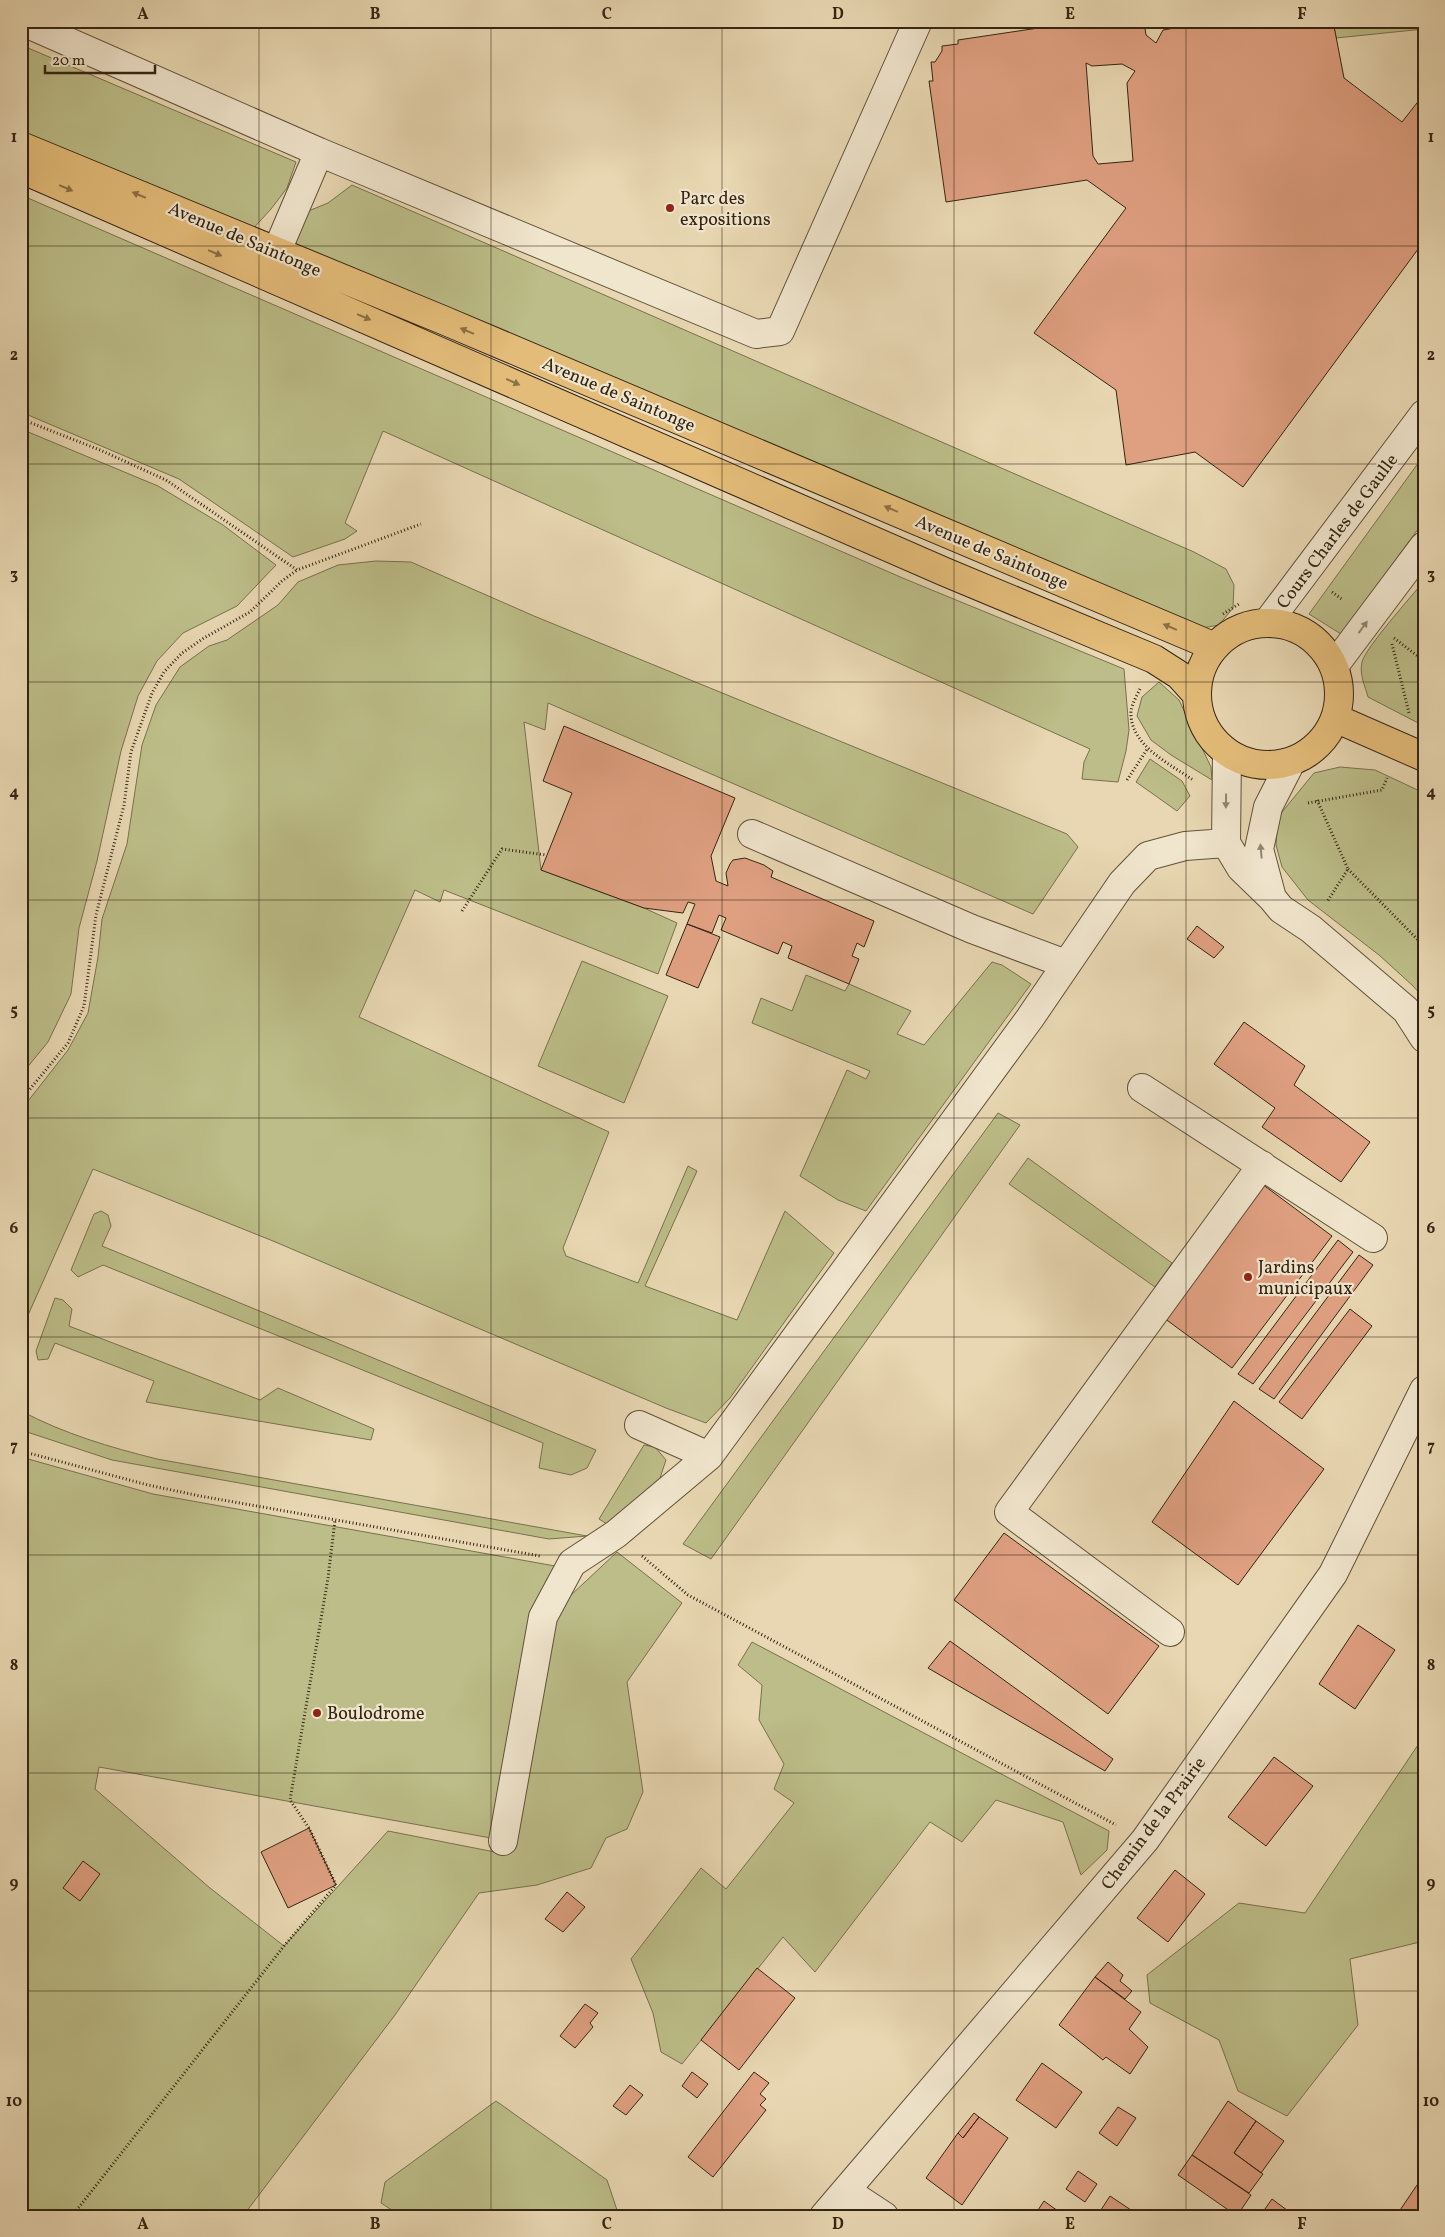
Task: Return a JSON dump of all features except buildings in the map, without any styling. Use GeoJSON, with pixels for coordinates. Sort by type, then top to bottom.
{"type":"FeatureCollection","features":[{"type":"Feature","properties":{"kind":"main road","name":"Avenue de Saintonge"},"geometry":{"type":"LineString","coordinates":[[21,146],[276,253],[443,320],[1215,646]]}},
{"type":"Feature","properties":{"kind":"main road","name":"Avenue de Saintonge"},"geometry":{"type":"LineString","coordinates":[[21,169],[945,572],[1154,659],[1179,675],[1197,695]]}},
{"type":"Feature","properties":{"kind":"main road"},"geometry":{"type":"LineString","coordinates":[[1268,623],[1288,626],[1307,634],[1323,648],[1334,666],[1338,683],[1339,701],[1335,718],[1325,737],[1310,752],[1291,762],[1269,766],[1247,762],[1227,753],[1205,727],[1199,712],[1197,695],[1205,662],[1215,646],[1230,634],[1248,626],[1268,623]]}},
{"type":"Feature","properties":{"kind":"main road"},"geometry":{"type":"LineString","coordinates":[[1335,718],[1412,752]]}},
{"type":"Feature","properties":{"kind":"street"},"geometry":{"type":"LineString","coordinates":[[21,21],[319,152],[756,334],[780,331],[918,21]]}},
{"type":"Feature","properties":{"kind":"street"},"geometry":{"type":"LineString","coordinates":[[276,253],[319,152]]}},
{"type":"Feature","properties":{"kind":"street","name":"Cours Charles de Gaulle"},"geometry":{"type":"LineString","coordinates":[[1268,623],[1424,414]]}},
{"type":"Feature","properties":{"kind":"street"},"geometry":{"type":"LineString","coordinates":[[1334,666],[1424,546]]}},
{"type":"Feature","properties":{"kind":"street"},"geometry":{"type":"LineString","coordinates":[[1227,753],[1226,843],[1241,868],[1281,909],[1311,929],[1406,1010],[1424,1038]]}},
{"type":"Feature","properties":{"kind":"street"},"geometry":{"type":"LineString","coordinates":[[1272,898],[1259,849],[1268,807],[1291,762]]}},
{"type":"Feature","properties":{"kind":"street"},"geometry":{"type":"LineString","coordinates":[[752,834],[972,930],[1066,964]]}},
{"type":"Feature","properties":{"kind":"street"},"geometry":{"type":"LineString","coordinates":[[503,1841],[543,1617],[572,1563],[616,1534],[709,1456],[883,1222],[1030,1018],[1122,883],[1148,856],[1185,846],[1226,843]]}},
{"type":"Feature","properties":{"kind":"street"},"geometry":{"type":"LineString","coordinates":[[1142,1088],[1373,1238]]}},
{"type":"Feature","properties":{"kind":"street"},"geometry":{"type":"LineString","coordinates":[[1170,1632],[1009,1512],[1262,1165]]}},
{"type":"Feature","properties":{"kind":"street","name":"Chemin de la Prairie"},"geometry":{"type":"LineString","coordinates":[[824,2216],[1144,1840],[1334,1574],[1424,1390]]}},
{"type":"Feature","properties":{"kind":"street"},"geometry":{"type":"LineString","coordinates":[[639,1425],[709,1456]]}},
{"type":"Feature","properties":{"kind":"street"},"geometry":{"type":"LineString","coordinates":[[846,2191],[884,2216]]}},
{"type":"Feature","properties":{"kind":"path"},"geometry":{"type":"LineString","coordinates":[[21,419],[100,450],[166,480],[297,570]]}},
{"type":"Feature","properties":{"kind":"path"},"geometry":{"type":"LineString","coordinates":[[21,1100],[68,1043],[77,1026],[84,1006],[96,915],[124,805],[131,752],[152,693],[164,672],[182,653],[250,612],[282,580],[297,570],[421,524]]}},
{"type":"Feature","properties":{"kind":"path"},"geometry":{"type":"LineString","coordinates":[[1268,807],[1295,807],[1317,800],[1382,790],[1412,752],[1410,719],[1389,634]]}},
{"type":"Feature","properties":{"kind":"path"},"geometry":{"type":"LineString","coordinates":[[1154,659],[1131,709],[1134,728],[1148,748],[1198,784],[1226,797]]}},
{"type":"Feature","properties":{"kind":"path"},"geometry":{"type":"LineString","coordinates":[[1127,780],[1148,748]]}},
{"type":"Feature","properties":{"kind":"path"},"geometry":{"type":"LineString","coordinates":[[1317,800],[1348,868],[1424,946]]}},
{"type":"Feature","properties":{"kind":"path"},"geometry":{"type":"LineString","coordinates":[[462,911],[502,849],[546,855]]}},
{"type":"Feature","properties":{"kind":"path"},"geometry":{"type":"LineString","coordinates":[[1311,929],[1348,868]]}},
{"type":"Feature","properties":{"kind":"path"},"geometry":{"type":"LineString","coordinates":[[21,1451],[148,1485],[335,1520],[512,1550],[572,1563]]}},
{"type":"Feature","properties":{"kind":"path"},"geometry":{"type":"LineString","coordinates":[[72,2216],[284,1946],[336,1885],[309,1828],[290,1800],[328,1578],[335,1520]]}},
{"type":"Feature","properties":{"kind":"path"},"geometry":{"type":"LineString","coordinates":[[616,1534],[688,1595],[1144,1840]]}},
{"type":"Feature","properties":{"kind":"green space"},"geometry":{"type":"Polygon","coordinates":[[[1333,21],[1424,21],[1424,29],[1336,38],[1333,21]]]}},
{"type":"Feature","properties":{"kind":"green space"},"geometry":{"type":"Polygon","coordinates":[[[21,45],[296,162],[287,188],[250,232],[21,133],[21,45]]]}},
{"type":"Feature","properties":{"kind":"green space"},"geometry":{"type":"Polygon","coordinates":[[[352,185],[1194,552],[1226,569],[1234,585],[1233,608],[1219,625],[1196,629],[285,246],[301,214],[328,203],[352,185]]]}},
{"type":"Feature","properties":{"kind":"green space"},"geometry":{"type":"Polygon","coordinates":[[[21,195],[905,579],[1124,669],[1129,730],[1118,782],[1082,779],[1084,762],[1090,749],[383,431],[345,523],[357,531],[345,539],[293,557],[179,479],[21,412],[21,195]]]}},
{"type":"Feature","properties":{"kind":"green space"},"geometry":{"type":"Polygon","coordinates":[[[21,429],[158,486],[223,525],[276,565],[237,606],[183,633],[157,661],[138,696],[121,751],[97,861],[79,928],[71,994],[48,1042],[21,1075],[21,429]]]}},
{"type":"Feature","properties":{"kind":"green space"},"geometry":{"type":"Polygon","coordinates":[[[1424,455],[1424,521],[1341,634],[1309,614],[1424,455]]]}},
{"type":"Feature","properties":{"kind":"green space"},"geometry":{"type":"Polygon","coordinates":[[[376,561],[411,562],[534,616],[1067,834],[1078,847],[1033,914],[548,703],[545,730],[524,722],[541,870],[644,908],[677,923],[658,974],[444,890],[440,902],[415,890],[359,1017],[609,1132],[563,1248],[566,1256],[638,1283],[688,1166],[697,1171],[645,1286],[737,1320],[785,1211],[834,1253],[730,1398],[706,1423],[666,1408],[273,1241],[93,1169],[21,1331],[21,1110],[68,1050],[88,1013],[98,957],[102,919],[127,844],[142,745],[156,705],[180,667],[209,646],[227,640],[278,605],[298,582],[338,565],[376,561]]]}},
{"type":"Feature","properties":{"kind":"green space"},"geometry":{"type":"Polygon","coordinates":[[[1424,581],[1424,726],[1368,697],[1361,671],[1362,662],[1372,645],[1424,581]]]}},
{"type":"Feature","properties":{"kind":"green space"},"geometry":{"type":"Polygon","coordinates":[[[1159,682],[1179,700],[1211,767],[1212,780],[1171,755],[1151,740],[1137,716],[1142,697],[1159,682]]]}},
{"type":"Feature","properties":{"kind":"green space"},"geometry":{"type":"Polygon","coordinates":[[[1150,759],[1182,781],[1190,796],[1177,811],[1136,782],[1150,759]]]}},
{"type":"Feature","properties":{"kind":"green space"},"geometry":{"type":"Polygon","coordinates":[[[1340,767],[1375,770],[1424,793],[1424,998],[1379,955],[1308,900],[1282,867],[1276,845],[1278,817],[1314,773],[1340,767]]]}},
{"type":"Feature","properties":{"kind":"green space"},"geometry":{"type":"Polygon","coordinates":[[[582,961],[668,996],[624,1103],[538,1066],[582,961]]]}},
{"type":"Feature","properties":{"kind":"green space"},"geometry":{"type":"Polygon","coordinates":[[[992,962],[1002,965],[1031,984],[866,1211],[838,1200],[800,1176],[847,1070],[866,1079],[870,1071],[752,1023],[761,998],[792,1011],[806,975],[845,991],[849,984],[911,1011],[897,1034],[924,1045],[992,962]]]}},
{"type":"Feature","properties":{"kind":"green space"},"geometry":{"type":"Polygon","coordinates":[[[998,1113],[1020,1125],[711,1559],[683,1544],[998,1113]]]}},
{"type":"Feature","properties":{"kind":"green space"},"geometry":{"type":"Polygon","coordinates":[[[1028,1158],[1172,1263],[1155,1287],[1009,1184],[1028,1158]]]}},
{"type":"Feature","properties":{"kind":"green space"},"geometry":{"type":"Polygon","coordinates":[[[101,1211],[108,1215],[111,1226],[102,1246],[596,1450],[587,1468],[571,1475],[539,1468],[543,1443],[103,1265],[78,1277],[71,1270],[94,1214],[101,1211]]]}},
{"type":"Feature","properties":{"kind":"green space"},"geometry":{"type":"Polygon","coordinates":[[[55,1298],[63,1300],[72,1309],[69,1326],[260,1400],[278,1388],[374,1429],[371,1440],[146,1402],[154,1381],[55,1343],[48,1359],[38,1360],[36,1351],[55,1298]]]}},
{"type":"Feature","properties":{"kind":"green space"},"geometry":{"type":"Polygon","coordinates":[[[21,1411],[54,1427],[88,1439],[157,1459],[587,1536],[549,1539],[112,1460],[21,1430],[21,1411]]]}},
{"type":"Feature","properties":{"kind":"green space"},"geometry":{"type":"Polygon","coordinates":[[[644,1445],[655,1447],[666,1460],[660,1478],[610,1526],[599,1519],[644,1445]]]}},
{"type":"Feature","properties":{"kind":"green space"},"geometry":{"type":"Polygon","coordinates":[[[21,1457],[153,1494],[555,1566],[532,1615],[570,1596],[617,1552],[682,1603],[627,1682],[643,1792],[627,1829],[606,1838],[591,1868],[537,1885],[479,1893],[395,2015],[243,2216],[21,2216],[21,1457]],[[99,1767],[95,1789],[210,1888],[284,1946],[388,1831],[505,1854],[502,1840],[99,1767]]]}},
{"type":"Feature","properties":{"kind":"green space"},"geometry":{"type":"Polygon","coordinates":[[[752,1642],[1109,1831],[1107,1850],[1081,1875],[1063,1822],[996,1800],[962,1842],[930,1822],[815,1972],[783,1937],[682,2064],[661,2052],[653,2013],[631,1959],[701,1868],[726,1889],[794,1803],[774,1789],[784,1764],[759,1720],[762,1685],[738,1665],[752,1642]]]}},
{"type":"Feature","properties":{"kind":"green space"},"geometry":{"type":"Polygon","coordinates":[[[1424,1736],[1424,1941],[1350,1959],[1358,2025],[1287,2116],[1238,2091],[1219,2040],[1150,2003],[1147,1975],[1239,1903],[1305,1913],[1424,1736]]]}},
{"type":"Feature","properties":{"kind":"green space"},"geometry":{"type":"Polygon","coordinates":[[[496,2101],[607,2180],[619,2216],[401,2216],[381,2203],[385,2182],[496,2101]]]}},
{"type":"Feature","properties":{"kind":"place","name":"Parc des expositions"},"geometry":{"type":"Point","coordinates":[670,208]}},
{"type":"Feature","properties":{"kind":"place","name":"Jardins municipaux"},"geometry":{"type":"Point","coordinates":[1248,1277]}},
{"type":"Feature","properties":{"kind":"place","name":"Boulodrome"},"geometry":{"type":"Point","coordinates":[317,1713]}}]}
